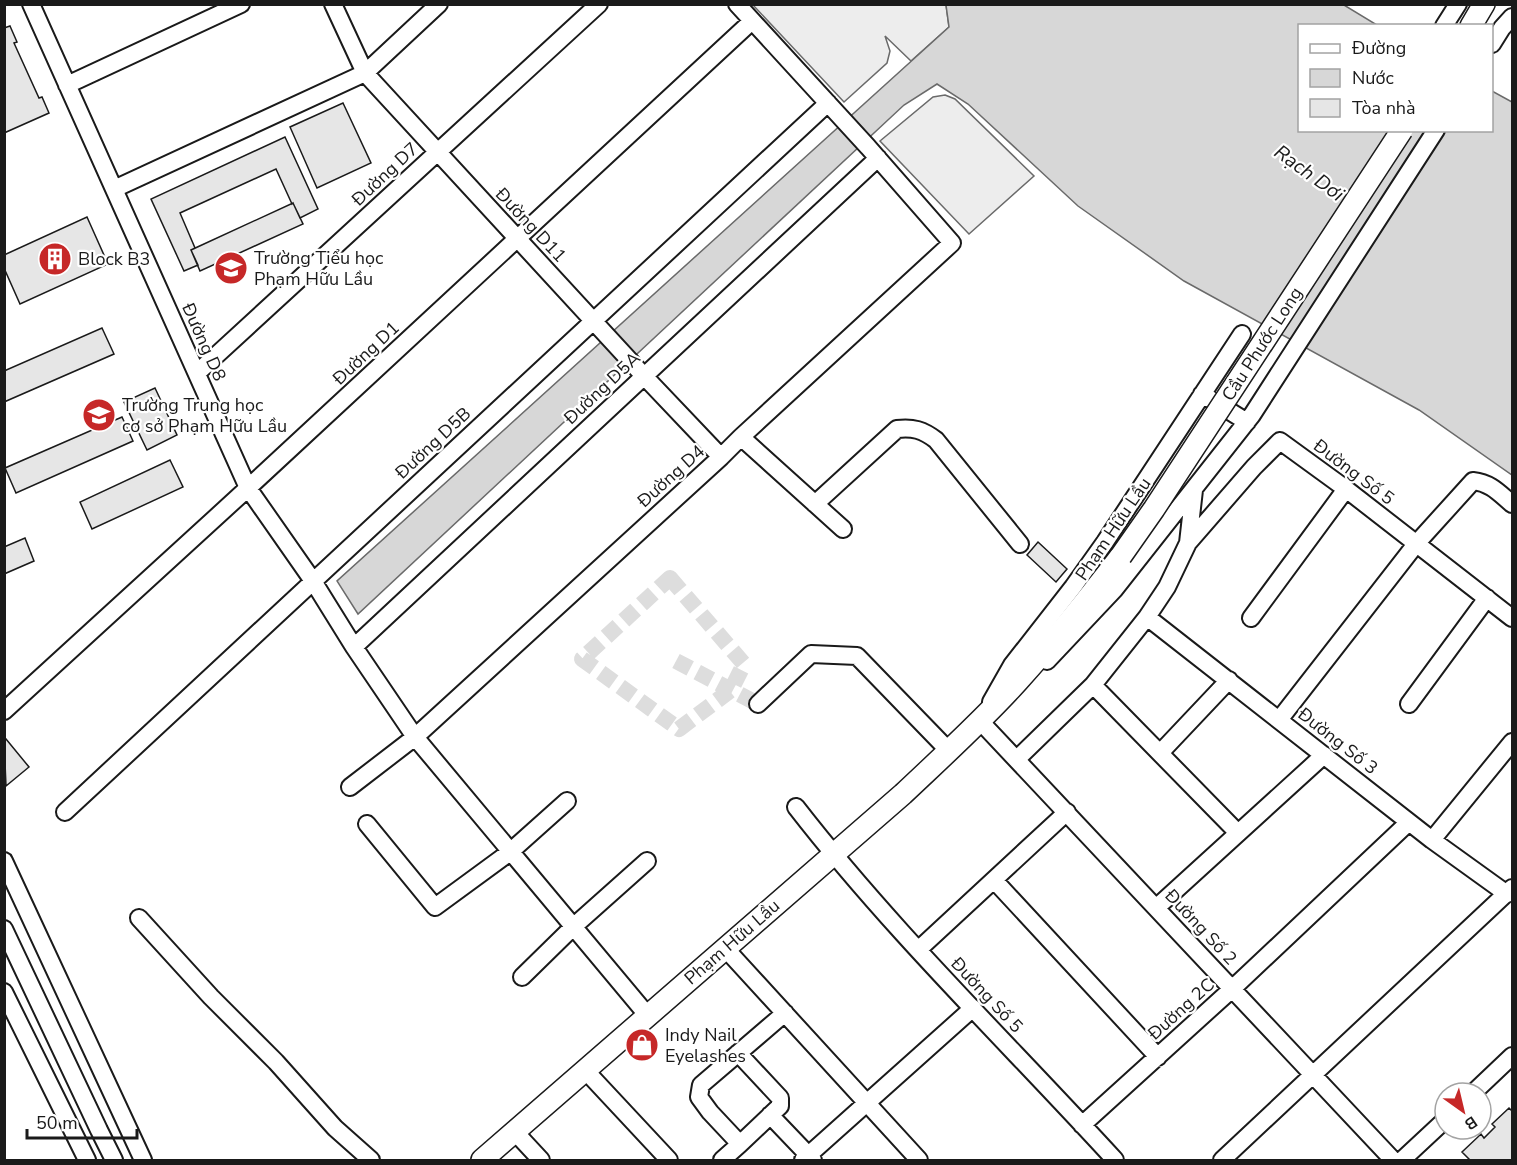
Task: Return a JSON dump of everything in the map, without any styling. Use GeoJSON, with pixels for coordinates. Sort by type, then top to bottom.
{"type":"FeatureCollection","features":[{"type":"Feature","properties":{"kind":"main road"},"geometry":{"type":"LineString","coordinates":[[1472,24],[1484,4]]}},
{"type":"Feature","properties":{"kind":"main road","name":"Cầu Phước Long"},"geometry":{"type":"LineString","coordinates":[[1120,556],[1154,509],[1401,132]]}},
{"type":"Feature","properties":{"kind":"main road","name":"Phạm Hữu Lầu"},"geometry":{"type":"LineString","coordinates":[[482,1161],[949,751],[980,721],[1052,642],[1086,602],[1120,556]]}},
{"type":"Feature","properties":{"kind":"street","name":"Đường D8"},"geometry":{"type":"LineString","coordinates":[[31,4],[249,488],[313,581],[414,737],[648,1016]]}},
{"type":"Feature","properties":{"kind":"street"},"geometry":{"type":"LineString","coordinates":[[67,85],[241,4]]}},
{"type":"Feature","properties":{"kind":"street","name":"Đường D11"},"geometry":{"type":"LineString","coordinates":[[333,4],[364,73],[721,457]]}},
{"type":"Feature","properties":{"kind":"street"},"geometry":{"type":"LineString","coordinates":[[114,189],[364,73],[439,4]]}},
{"type":"Feature","properties":{"kind":"street","name":"Đường D7"},"geometry":{"type":"LineString","coordinates":[[197,373],[599,4]]}},
{"type":"Feature","properties":{"kind":"street"},"geometry":{"type":"LineString","coordinates":[[737,4],[873,152]]}},
{"type":"Feature","properties":{"kind":"street"},"geometry":{"type":"LineString","coordinates":[[1445,24],[1458,4]]}},
{"type":"Feature","properties":{"kind":"street","name":"Đường D1"},"geometry":{"type":"LineString","coordinates":[[4,711],[249,488],[752,21]]}},
{"type":"Feature","properties":{"kind":"street"},"geometry":{"type":"LineString","coordinates":[[1493,41],[1507,23]]}},
{"type":"Feature","properties":{"kind":"street","name":"Đường D5B"},"geometry":{"type":"LineString","coordinates":[[65,812],[313,581],[833,109]]}},
{"type":"Feature","properties":{"kind":"street","name":"Cầu Phước Long"},"geometry":{"type":"LineString","coordinates":[[1249,418],[1435,132]]}},
{"type":"Feature","properties":{"kind":"street","name":"Đường D4"},"geometry":{"type":"LineString","coordinates":[[350,787],[414,737],[952,243],[873,152]]}},
{"type":"Feature","properties":{"kind":"street","name":"Đường D5A"},"geometry":{"type":"LineString","coordinates":[[354,647],[644,376],[873,152]]}},
{"type":"Feature","properties":{"kind":"street","name":"Phạm Hữu Lầu"},"geometry":{"type":"LineString","coordinates":[[980,721],[1012,665],[1105,543],[1242,334]]}},
{"type":"Feature","properties":{"kind":"street"},"geometry":{"type":"LineString","coordinates":[[1202,394],[1249,418]]}},
{"type":"Feature","properties":{"kind":"street","name":"Phạm Hữu Lầu"},"geometry":{"type":"LineString","coordinates":[[980,721],[1016,692],[1082,626],[1114,590],[1249,418]]}},
{"type":"Feature","properties":{"kind":"street"},"geometry":{"type":"LineString","coordinates":[[815,504],[897,429],[918,429],[936,440],[1020,544]]}},
{"type":"Feature","properties":{"kind":"street"},"geometry":{"type":"LineString","coordinates":[[741,436],[843,529]]}},
{"type":"Feature","properties":{"kind":"street","name":"Đường Số 5"},"geometry":{"type":"LineString","coordinates":[[1188,543],[1254,467],[1280,441],[1346,489],[1512,618]]}},
{"type":"Feature","properties":{"kind":"street"},"geometry":{"type":"LineString","coordinates":[[1280,720],[1416,544],[1473,482],[1489,485],[1512,504]]}},
{"type":"Feature","properties":{"kind":"street"},"geometry":{"type":"LineString","coordinates":[[1251,618],[1346,489]]}},
{"type":"Feature","properties":{"kind":"street"},"geometry":{"type":"LineString","coordinates":[[1017,759],[1093,685],[1147,617],[1167,587],[1188,543],[1194,490]]}},
{"type":"Feature","properties":{"kind":"street"},"geometry":{"type":"LineString","coordinates":[[1409,704],[1487,598]]}},
{"type":"Feature","properties":{"kind":"street","name":"Đường Số 3"},"geometry":{"type":"LineString","coordinates":[[1147,617],[1432,840],[1510,891]]}},
{"type":"Feature","properties":{"kind":"street"},"geometry":{"type":"LineString","coordinates":[[758,704],[811,654],[857,656],[949,751]]}},
{"type":"Feature","properties":{"kind":"street"},"geometry":{"type":"LineString","coordinates":[[1160,753],[1229,680]]}},
{"type":"Feature","properties":{"kind":"street"},"geometry":{"type":"LineString","coordinates":[[1093,685],[1238,833]]}},
{"type":"Feature","properties":{"kind":"street","name":"Đường Số 2"},"geometry":{"type":"LineString","coordinates":[[980,721],[1394,1161]]}},
{"type":"Feature","properties":{"kind":"street"},"geometry":{"type":"LineString","coordinates":[[1432,840],[1512,742]]}},
{"type":"Feature","properties":{"kind":"street"},"geometry":{"type":"LineString","coordinates":[[1156,908],[1324,755]]}},
{"type":"Feature","properties":{"kind":"street"},"geometry":{"type":"LineString","coordinates":[[367,824],[435,907],[510,852],[567,801]]}},
{"type":"Feature","properties":{"kind":"street","name":"Đường Số 5"},"geometry":{"type":"LineString","coordinates":[[796,807],[833,855],[918,950],[1115,1161]]}},
{"type":"Feature","properties":{"kind":"street"},"geometry":{"type":"LineString","coordinates":[[918,950],[1066,812]]}},
{"type":"Feature","properties":{"kind":"street","name":"Đường 2C"},"geometry":{"type":"LineString","coordinates":[[1082,1125],[1232,989],[1410,822]]}},
{"type":"Feature","properties":{"kind":"street"},"geometry":{"type":"LineString","coordinates":[[4,861],[143,1161]]}},
{"type":"Feature","properties":{"kind":"street"},"geometry":{"type":"LineString","coordinates":[[522,978],[573,927],[647,861]]}},
{"type":"Feature","properties":{"kind":"street"},"geometry":{"type":"LineString","coordinates":[[994,880],[1158,1057]]}},
{"type":"Feature","properties":{"kind":"street"},"geometry":{"type":"LineString","coordinates":[[1222,1161],[1510,891]]}},
{"type":"Feature","properties":{"kind":"street"},"geometry":{"type":"LineString","coordinates":[[139,918],[211,997],[276,1062],[335,1128],[371,1161]]}},
{"type":"Feature","properties":{"kind":"street"},"geometry":{"type":"LineString","coordinates":[[4,929],[114,1161]]}},
{"type":"Feature","properties":{"kind":"street"},"geometry":{"type":"LineString","coordinates":[[726,948],[919,1161]]}},
{"type":"Feature","properties":{"kind":"street"},"geometry":{"type":"LineString","coordinates":[[4,992],[87,1161]]}},
{"type":"Feature","properties":{"kind":"street","name":"Đường Số 5"},"geometry":{"type":"LineString","coordinates":[[808,1159],[973,1008]]}},
{"type":"Feature","properties":{"kind":"street"},"geometry":{"type":"LineString","coordinates":[[740,1144],[699,1098],[701,1084],[785,1013]]}},
{"type":"Feature","properties":{"kind":"street"},"geometry":{"type":"LineString","coordinates":[[722,1161],[780,1106],[780,1098],[738,1053]]}},
{"type":"Feature","properties":{"kind":"street"},"geometry":{"type":"LineString","coordinates":[[1486,1081],[1512,1056]]}},
{"type":"Feature","properties":{"kind":"street"},"geometry":{"type":"LineString","coordinates":[[585,1070],[669,1161]]}},
{"type":"Feature","properties":{"kind":"street"},"geometry":{"type":"LineString","coordinates":[[770,1115],[808,1159]]}},
{"type":"Feature","properties":{"kind":"street"},"geometry":{"type":"LineString","coordinates":[[1402,1161],[1433,1131]]}},
{"type":"Feature","properties":{"kind":"street"},"geometry":{"type":"LineString","coordinates":[[515,1132],[541,1161]]}},
{"type":"Feature","properties":{"kind":"shaded area"},"geometry":{"type":"Polygon","coordinates":[[[753,5],[946,5],[949,27],[911,61],[885,36],[890,51],[887,63],[844,102],[753,5]]]}},
{"type":"Feature","properties":{"kind":"shaded area"},"geometry":{"type":"Polygon","coordinates":[[[945,95],[955,99],[1034,176],[969,234],[880,141],[933,97],[945,95]]]}},
{"type":"Feature","properties":{"kind":"water","name":"Rạch Dơi"},"geometry":{"type":"Polygon","coordinates":[[[946,5],[1344,5],[1375,24],[1298,24],[1298,132],[1493,132],[1493,92],[1512,102],[1512,475],[1419,410],[1184,281],[1078,206],[968,104],[937,84],[904,105],[358,614],[337,581],[949,27],[946,5]]]}},
{"type":"Feature","properties":{"kind":"building"},"geometry":{"type":"Polygon","coordinates":[[[10,26],[17,42],[14,43],[39,98],[42,97],[49,113],[4,133],[4,28],[10,26]]]}},
{"type":"Feature","properties":{"kind":"building"},"geometry":{"type":"Polygon","coordinates":[[[343,103],[371,163],[317,188],[290,127],[343,103]]]}},
{"type":"Feature","properties":{"kind":"building"},"geometry":{"type":"Polygon","coordinates":[[[285,137],[318,209],[300,218],[276,169],[180,213],[195,248],[191,250],[198,265],[184,271],[151,199],[285,137]]]}},
{"type":"Feature","properties":{"kind":"building"},"geometry":{"type":"Polygon","coordinates":[[[293,203],[303,224],[200,271],[191,250],[293,203]]]}},
{"type":"Feature","properties":{"kind":"building","name":"Block B3"},"geometry":{"type":"Polygon","coordinates":[[[87,217],[108,264],[20,304],[4,268],[4,255],[87,217]]]}},
{"type":"Feature","properties":{"kind":"building"},"geometry":{"type":"Polygon","coordinates":[[[102,328],[114,354],[4,402],[4,371],[102,328]]]}},
{"type":"Feature","properties":{"kind":"building"},"geometry":{"type":"Polygon","coordinates":[[[155,388],[177,435],[147,450],[124,402],[155,388]]]}},
{"type":"Feature","properties":{"kind":"building"},"geometry":{"type":"Polygon","coordinates":[[[122,417],[133,441],[16,493],[5,468],[122,417]]]}},
{"type":"Feature","properties":{"kind":"building"},"geometry":{"type":"Polygon","coordinates":[[[170,460],[183,487],[92,529],[80,502],[170,460]]]}},
{"type":"Feature","properties":{"kind":"building"},"geometry":{"type":"Polygon","coordinates":[[[25,538],[34,561],[4,574],[4,547],[25,538]]]}},
{"type":"Feature","properties":{"kind":"building"},"geometry":{"type":"Polygon","coordinates":[[[1038,542],[1067,569],[1056,582],[1027,555],[1038,542]]]}},
{"type":"Feature","properties":{"kind":"building"},"geometry":{"type":"Polygon","coordinates":[[[6,739],[29,767],[6,786],[4,740],[6,739]]]}},
{"type":"Feature","properties":{"kind":"building"},"geometry":{"type":"Polygon","coordinates":[[[1509,1108],[1512,1111],[1512,1160],[1470,1160],[1462,1152],[1474,1141],[1493,1141],[1495,1127],[1493,1123],[1509,1108]]]}},
{"type":"Feature","properties":{"kind":"tunnel"},"geometry":{"type":"LineString","coordinates":[[670,578],[744,664],[731,690],[679,729],[582,659],[670,578]]}},
{"type":"Feature","properties":{"kind":"tunnel"},"geometry":{"type":"LineString","coordinates":[[676,661],[758,704]]}},
{"type":"Feature","properties":{"kind":"place","name":"Block B3"},"geometry":{"type":"Point","coordinates":[55,259]}},
{"type":"Feature","properties":{"kind":"place","name":"Trường Tiểu học Phạm Hữu Lầu"},"geometry":{"type":"Point","coordinates":[231,268]}},
{"type":"Feature","properties":{"kind":"place","name":"Trường Trung học cơ sở Phạm Hữu Lầu"},"geometry":{"type":"Point","coordinates":[99,415]}},
{"type":"Feature","properties":{"kind":"place","name":"Indy Nail Eyelashes"},"geometry":{"type":"Point","coordinates":[642,1045]}}]}
